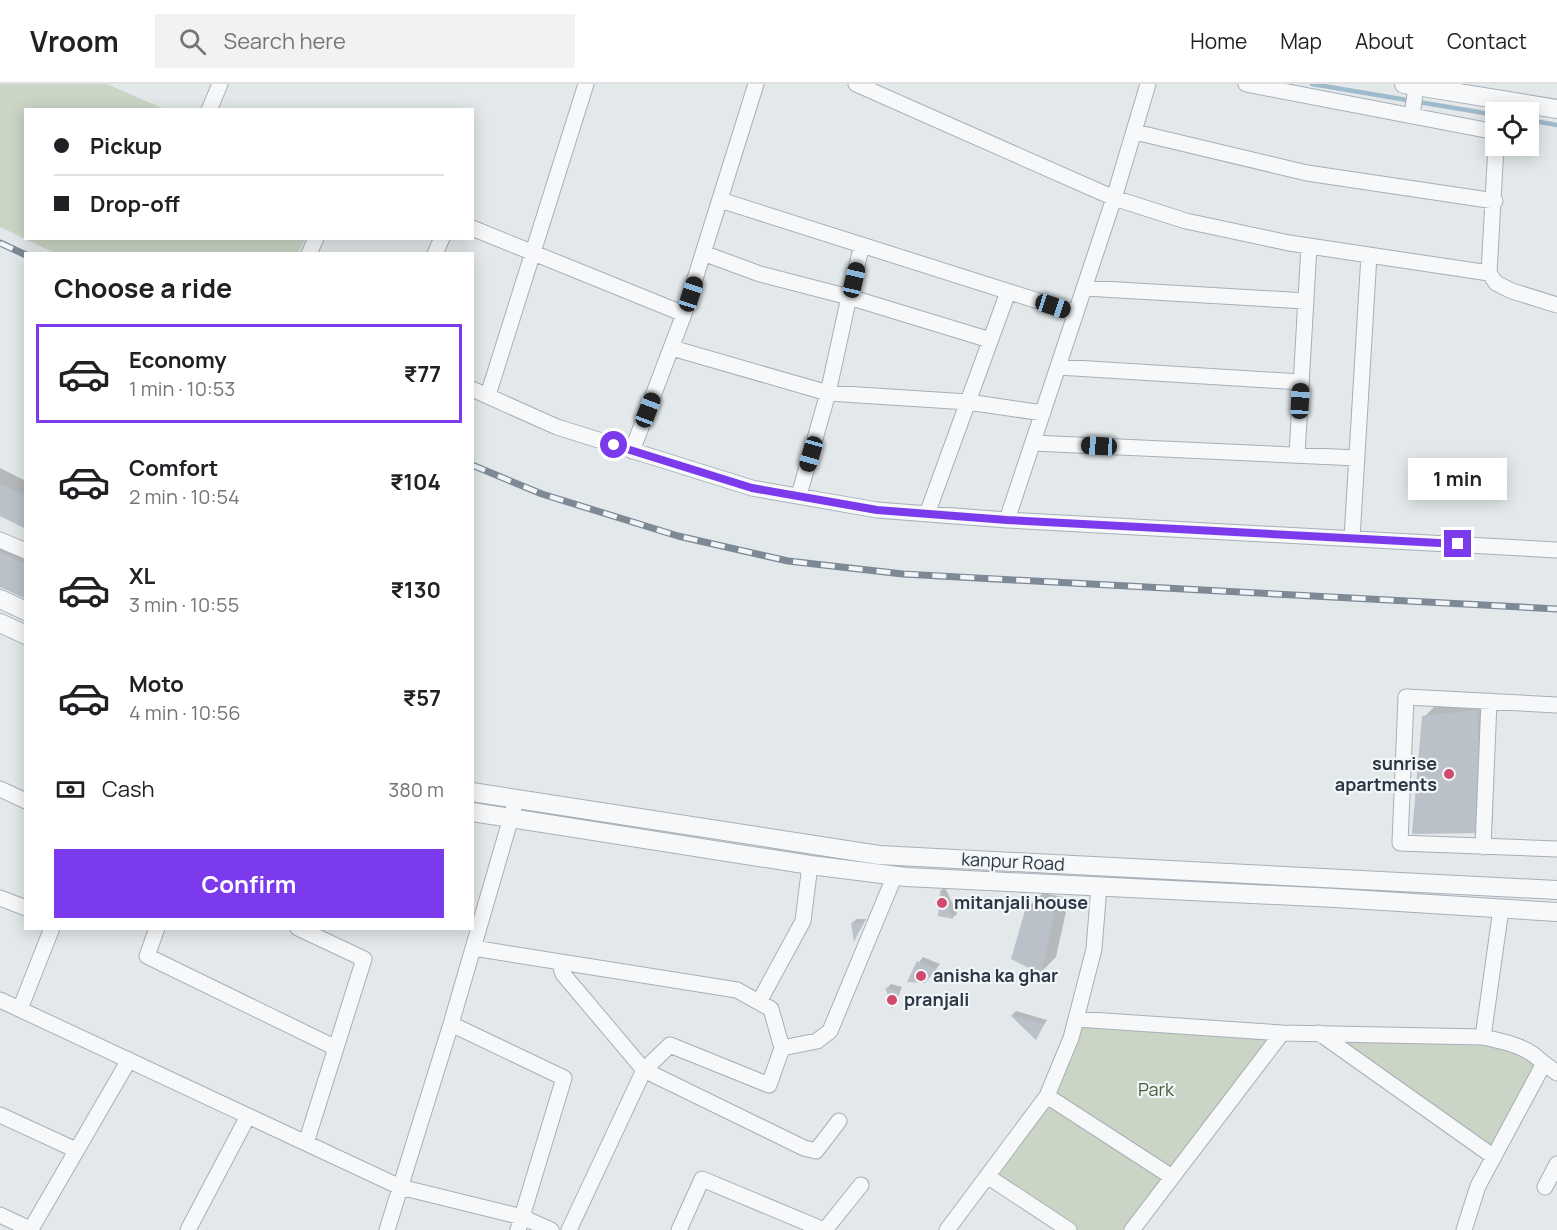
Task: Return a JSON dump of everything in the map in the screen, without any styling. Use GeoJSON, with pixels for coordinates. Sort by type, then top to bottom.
{"type":"FeatureCollection","features":[{"type":"Feature","properties":{"kind":"street"},"geometry":{"type":"LineString","coordinates":[[488,395],[586,84]]}},
{"type":"Feature","properties":{"kind":"street"},"geometry":{"type":"LineString","coordinates":[[632,451],[684,314],[756,84]]}},
{"type":"Feature","properties":{"kind":"street"},"geometry":{"type":"LineString","coordinates":[[856,84],[1114,198],[1186,222],[1309,246],[1489,273]]}},
{"type":"Feature","properties":{"kind":"street"},"geometry":{"type":"LineString","coordinates":[[1007,520],[1114,198],[1148,84]]}},
{"type":"Feature","properties":{"kind":"street"},"geometry":{"type":"LineString","coordinates":[[1246,84],[1485,130]]}},
{"type":"Feature","properties":{"kind":"street"},"geometry":{"type":"LineString","coordinates":[[1412,116],[1410,85],[1557,109]]}},
{"type":"Feature","properties":{"kind":"street"},"geometry":{"type":"LineString","coordinates":[[209,108],[213,86]]}},
{"type":"Feature","properties":{"kind":"street"},"geometry":{"type":"LineString","coordinates":[[1135,132],[1307,173],[1495,201]]}},
{"type":"Feature","properties":{"kind":"street"},"geometry":{"type":"LineString","coordinates":[[1496,156],[1495,201],[1489,273],[1496,283],[1512,291],[1557,305]]}},
{"type":"Feature","properties":{"kind":"street"},"geometry":{"type":"LineString","coordinates":[[720,200],[1076,314]]}},
{"type":"Feature","properties":{"kind":"street"},"geometry":{"type":"LineString","coordinates":[[474,229],[684,314]]}},
{"type":"Feature","properties":{"kind":"street"},"geometry":{"type":"LineString","coordinates":[[799,495],[828,393],[862,245]]}},
{"type":"Feature","properties":{"kind":"street"},"geometry":{"type":"LineString","coordinates":[[1297,455],[1309,246]]}},
{"type":"Feature","properties":{"kind":"street"},"geometry":{"type":"LineString","coordinates":[[703,253],[760,274],[849,297],[990,340]]}},
{"type":"Feature","properties":{"kind":"street"},"geometry":{"type":"LineString","coordinates":[[1352,538],[1369,255]]}},
{"type":"Feature","properties":{"kind":"street"},"geometry":{"type":"LineString","coordinates":[[1084,288],[1306,301]]}},
{"type":"Feature","properties":{"kind":"street"},"geometry":{"type":"LineString","coordinates":[[927,514],[1008,292]]}},
{"type":"Feature","properties":{"kind":"street"},"geometry":{"type":"LineString","coordinates":[[672,348],[828,393],[968,402],[1043,413]]}},
{"type":"Feature","properties":{"kind":"street"},"geometry":{"type":"LineString","coordinates":[[1058,367],[1301,382]]}},
{"type":"Feature","properties":{"kind":"street"},"geometry":{"type":"LineString","coordinates":[[474,390],[557,426],[752,488],[877,510],[1007,520],[1557,550]]}},
{"type":"Feature","properties":{"kind":"street"},"geometry":{"type":"LineString","coordinates":[[1033,443],[1357,458]]}},
{"type":"Feature","properties":{"kind":"street"},"geometry":{"type":"LineString","coordinates":[[0,540],[24,550]]}},
{"type":"Feature","properties":{"kind":"street"},"geometry":{"type":"LineString","coordinates":[[0,599],[24,610]]}},
{"type":"Feature","properties":{"kind":"street"},"geometry":{"type":"LineString","coordinates":[[0,623],[24,634]]}},
{"type":"Feature","properties":{"kind":"street"},"geometry":{"type":"LineString","coordinates":[[1557,705],[1406,697],[1400,843],[1557,849]]}},
{"type":"Feature","properties":{"kind":"street"},"geometry":{"type":"LineString","coordinates":[[1483,847],[1489,701]]}},
{"type":"Feature","properties":{"kind":"street"},"geometry":{"type":"LineString","coordinates":[[0,789],[24,800]]}},
{"type":"Feature","properties":{"kind":"street","name":"kanpur Road"},"geometry":{"type":"LineString","coordinates":[[474,792],[879,855],[1557,890]]}},
{"type":"Feature","properties":{"kind":"street"},"geometry":{"type":"LineString","coordinates":[[387,1230],[517,799]]}},
{"type":"Feature","properties":{"kind":"street"},"geometry":{"type":"LineString","coordinates":[[474,812],[810,865],[895,875],[1557,912]]}},
{"type":"Feature","properties":{"kind":"street"},"geometry":{"type":"LineString","coordinates":[[1025,882],[1026,862]]}},
{"type":"Feature","properties":{"kind":"street"},"geometry":{"type":"LineString","coordinates":[[759,1002],[803,921],[810,865]]}},
{"type":"Feature","properties":{"kind":"street"},"geometry":{"type":"LineString","coordinates":[[947,1230],[1047,1096],[1071,1038],[1108,886],[1117,867]]}},
{"type":"Feature","properties":{"kind":"street"},"geometry":{"type":"LineString","coordinates":[[782,1048],[817,1041],[830,1031],[895,875]]}},
{"type":"Feature","properties":{"kind":"street"},"geometry":{"type":"LineString","coordinates":[[0,898],[24,907]]}},
{"type":"Feature","properties":{"kind":"street"},"geometry":{"type":"LineString","coordinates":[[1483,1037],[1501,909]]}},
{"type":"Feature","properties":{"kind":"street"},"geometry":{"type":"LineString","coordinates":[[20,1009],[51,930]]}},
{"type":"Feature","properties":{"kind":"street"},"geometry":{"type":"LineString","coordinates":[[156,930],[147,957],[336,1048]]}},
{"type":"Feature","properties":{"kind":"street"},"geometry":{"type":"LineString","coordinates":[[302,930],[364,959],[306,1143]]}},
{"type":"Feature","properties":{"kind":"street"},"geometry":{"type":"LineString","coordinates":[[473,948],[737,990],[771,1009],[782,1048],[769,1085],[670,1045],[644,1070],[569,1230]]}},
{"type":"Feature","properties":{"kind":"street"},"geometry":{"type":"LineString","coordinates":[[559,962],[563,974],[644,1070],[804,1148],[816,1151],[839,1121]]}},
{"type":"Feature","properties":{"kind":"street"},"geometry":{"type":"LineString","coordinates":[[0,1000],[400,1187],[551,1230]]}},
{"type":"Feature","properties":{"kind":"street"},"geometry":{"type":"LineString","coordinates":[[1076,1019],[1282,1033],[1483,1037],[1520,1046],[1557,1073]]}},
{"type":"Feature","properties":{"kind":"street"},"geometry":{"type":"LineString","coordinates":[[451,1023],[564,1078],[520,1223]]}},
{"type":"Feature","properties":{"kind":"street"},"geometry":{"type":"LineString","coordinates":[[1132,1230],[1282,1033]]}},
{"type":"Feature","properties":{"kind":"street"},"geometry":{"type":"LineString","coordinates":[[1319,1033],[1494,1157]]}},
{"type":"Feature","properties":{"kind":"street"},"geometry":{"type":"LineString","coordinates":[[0,1215],[31,1230],[129,1060]]}},
{"type":"Feature","properties":{"kind":"street"},"geometry":{"type":"LineString","coordinates":[[1464,1230],[1478,1186],[1542,1067],[1541,1061]]}},
{"type":"Feature","properties":{"kind":"street"},"geometry":{"type":"LineString","coordinates":[[1047,1096],[1172,1177]]}},
{"type":"Feature","properties":{"kind":"street"},"geometry":{"type":"LineString","coordinates":[[0,1115],[76,1150]]}},
{"type":"Feature","properties":{"kind":"street"},"geometry":{"type":"LineString","coordinates":[[188,1230],[248,1116]]}},
{"type":"Feature","properties":{"kind":"street"},"geometry":{"type":"LineString","coordinates":[[1545,1187],[1557,1164]]}},
{"type":"Feature","properties":{"kind":"street"},"geometry":{"type":"LineString","coordinates":[[987,1176],[1069,1230]]}},
{"type":"Feature","properties":{"kind":"street"},"geometry":{"type":"LineString","coordinates":[[680,1230],[702,1179],[825,1230],[861,1185]]}},
{"type":"Feature","properties":{"kind":"green space"},"geometry":{"type":"Polygon","coordinates":[[[0,84],[107,84],[162,108],[24,108],[24,238],[0,227],[0,84]]]}},
{"type":"Feature","properties":{"kind":"green space"},"geometry":{"type":"Polygon","coordinates":[[[28,240],[304,240],[298,252],[53,252],[28,240]]]}},
{"type":"Feature","properties":{"kind":"green space","name":"Park"},"geometry":{"type":"Polygon","coordinates":[[[1076,1019],[1282,1033],[1132,1230],[1069,1230],[987,1176],[1047,1096],[1076,1019]]]}},
{"type":"Feature","properties":{"kind":"green space"},"geometry":{"type":"Polygon","coordinates":[[[1331,1034],[1483,1037],[1541,1061],[1494,1157],[1331,1034]]]}},
{"type":"Feature","properties":{"kind":"building"},"geometry":{"type":"Polygon","coordinates":[[[0,483],[24,495],[24,528],[0,516],[0,483]]]}},
{"type":"Feature","properties":{"kind":"building"},"geometry":{"type":"Polygon","coordinates":[[[0,552],[24,563],[24,598],[0,587],[0,552]]]}},
{"type":"Feature","properties":{"kind":"building","name":"sunrise apartments"},"geometry":{"type":"Polygon","coordinates":[[[1477,710],[1484,833],[1412,834],[1422,716],[1477,710]]]}},
{"type":"Feature","properties":{"kind":"building","name":"mitanjali house"},"geometry":{"type":"Polygon","coordinates":[[[940,890],[953,919],[938,916],[940,890]]]}},
{"type":"Feature","properties":{"kind":"building"},"geometry":{"type":"Polygon","coordinates":[[[1026,907],[1055,912],[1041,974],[1011,959],[1026,907]]]}},
{"type":"Feature","properties":{"kind":"building"},"geometry":{"type":"Polygon","coordinates":[[[851,923],[863,923],[854,942],[851,923]]]}},
{"type":"Feature","properties":{"kind":"building","name":"anisha ka ghar"},"geometry":{"type":"Polygon","coordinates":[[[917,961],[937,969],[925,983],[907,982],[917,961]]]}},
{"type":"Feature","properties":{"kind":"building","name":"pranjali"},"geometry":{"type":"Polygon","coordinates":[[[885,987],[898,992],[892,1009],[885,987]]]}},
{"type":"Feature","properties":{"kind":"building"},"geometry":{"type":"Polygon","coordinates":[[[1010,1015],[1044,1024],[1036,1040],[1010,1015]]]}},
{"type":"Feature","properties":{"kind":"waterway"},"geometry":{"type":"LineString","coordinates":[[1312,84],[1485,113]]}},
{"type":"Feature","properties":{"kind":"waterway"},"geometry":{"type":"LineString","coordinates":[[1539,122],[1557,125]]}},
{"type":"Feature","properties":{"kind":"railway"},"geometry":{"type":"LineString","coordinates":[[0,243],[24,254]]}},
{"type":"Feature","properties":{"kind":"railway"},"geometry":{"type":"LineString","coordinates":[[474,466],[542,494],[678,536],[788,561],[903,574],[1557,609]]}},
{"type":"Feature","properties":{"kind":"place","name":"sunrise apartments"},"geometry":{"type":"Point","coordinates":[1449,774]}},
{"type":"Feature","properties":{"kind":"place","name":"mitanjali house"},"geometry":{"type":"Point","coordinates":[942,903]}},
{"type":"Feature","properties":{"kind":"place","name":"anisha ka ghar"},"geometry":{"type":"Point","coordinates":[921,976]}},
{"type":"Feature","properties":{"kind":"place","name":"pranjali"},"geometry":{"type":"Point","coordinates":[892,1000]}},
{"type":"Feature","properties":{"kind":"route"},"geometry":{"type":"LineString","coordinates":[[614,445],[752,488],[877,510],[1007,520],[1458,544]]}}]}
